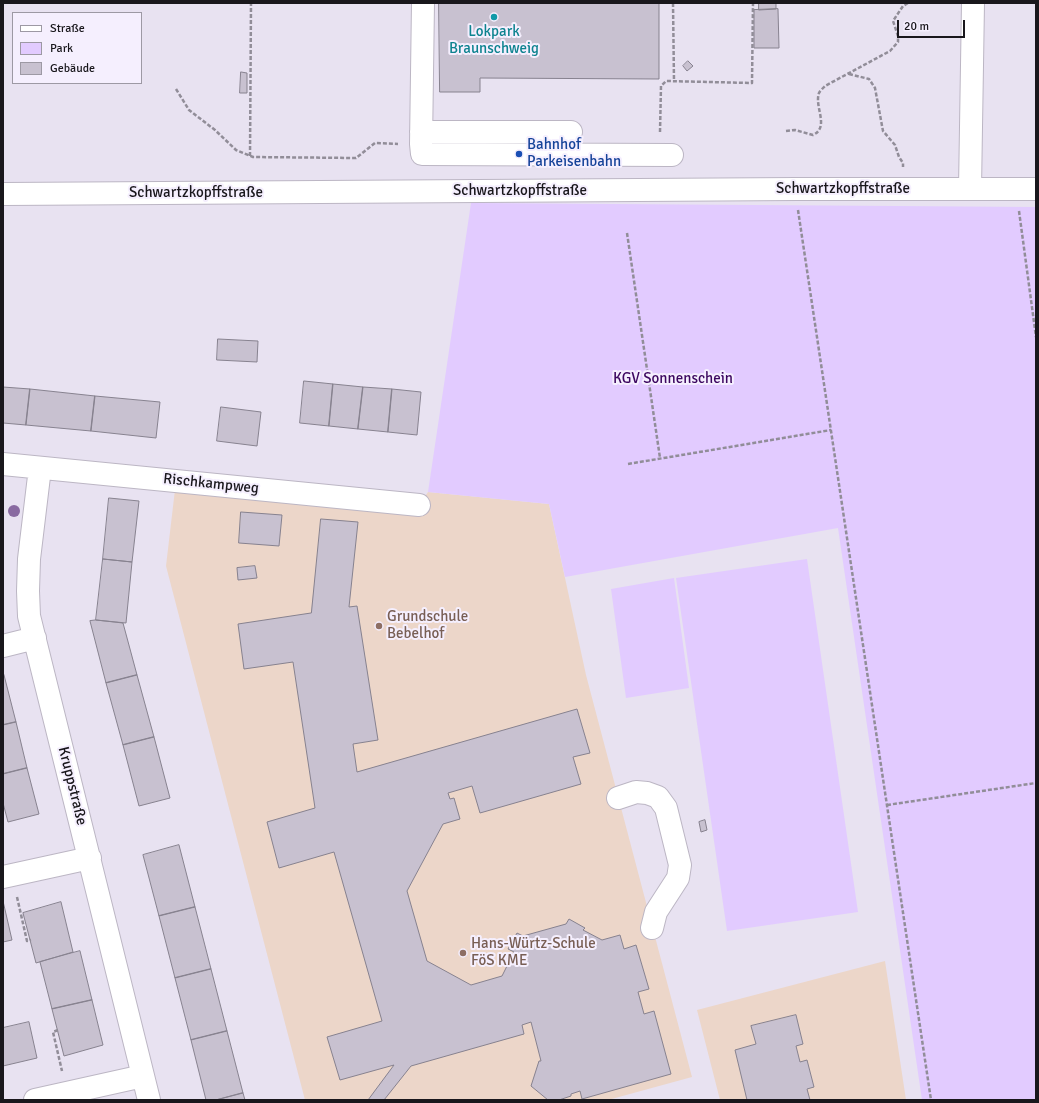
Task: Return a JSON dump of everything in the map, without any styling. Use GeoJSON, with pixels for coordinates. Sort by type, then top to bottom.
{"type":"FeatureCollection","features":[{"type":"Feature","properties":{"kind":"street"},"geometry":{"type":"LineString","coordinates":[[423,3],[422,154],[672,155]]}},
{"type":"Feature","properties":{"kind":"street"},"geometry":{"type":"LineString","coordinates":[[970,189],[973,3]]}},
{"type":"Feature","properties":{"kind":"street"},"geometry":{"type":"LineString","coordinates":[[421,138],[571,132]]}},
{"type":"Feature","properties":{"kind":"street","name":"Schwartzkopffstraße"},"geometry":{"type":"LineString","coordinates":[[3,194],[1026,189]]}},
{"type":"Feature","properties":{"kind":"street","name":"Rischkampweg"},"geometry":{"type":"LineString","coordinates":[[3,464],[419,505]]}},
{"type":"Feature","properties":{"kind":"street","name":"Kruppstraße"},"geometry":{"type":"LineString","coordinates":[[40,468],[29,559],[29,616],[149,1100]]}},
{"type":"Feature","properties":{"kind":"street"},"geometry":{"type":"LineString","coordinates":[[3,646],[35,638]]}},
{"type":"Feature","properties":{"kind":"street"},"geometry":{"type":"LineString","coordinates":[[618,798],[636,792],[647,793],[658,798],[666,808],[680,864],[678,878],[656,912],[652,928]]}},
{"type":"Feature","properties":{"kind":"street"},"geometry":{"type":"LineString","coordinates":[[9,884],[90,858]]}},
{"type":"Feature","properties":{"kind":"street"},"geometry":{"type":"LineString","coordinates":[[34,1100],[143,1076]]}},
{"type":"Feature","properties":{"kind":"path"},"geometry":{"type":"LineString","coordinates":[[250,156],[251,3]]}},
{"type":"Feature","properties":{"kind":"path"},"geometry":{"type":"LineString","coordinates":[[673,3],[674,81]]}},
{"type":"Feature","properties":{"kind":"path"},"geometry":{"type":"LineString","coordinates":[[653,132],[660,132],[661,86],[666,81],[752,83],[753,3]]}},
{"type":"Feature","properties":{"kind":"path"},"geometry":{"type":"LineString","coordinates":[[786,131],[796,130],[813,135],[817,133],[822,122],[818,99],[819,92],[825,86],[890,51],[898,42],[898,36],[893,21],[903,6],[908,3]]}},
{"type":"Feature","properties":{"kind":"path"},"geometry":{"type":"LineString","coordinates":[[849,74],[869,79],[875,88],[883,131],[895,145],[899,157],[903,163],[902,189]]}},
{"type":"Feature","properties":{"kind":"path"},"geometry":{"type":"LineString","coordinates":[[176,89],[189,110],[215,130],[236,150],[253,157],[356,158],[375,143],[421,138]]}},
{"type":"Feature","properties":{"kind":"path"},"geometry":{"type":"LineString","coordinates":[[797,189],[797,205],[931,1100]]}},
{"type":"Feature","properties":{"kind":"path"},"geometry":{"type":"LineString","coordinates":[[1026,189],[1019,215],[1036,337]]}},
{"type":"Feature","properties":{"kind":"path"},"geometry":{"type":"LineString","coordinates":[[627,233],[660,458]]}},
{"type":"Feature","properties":{"kind":"path"},"geometry":{"type":"LineString","coordinates":[[628,464],[831,430]]}},
{"type":"Feature","properties":{"kind":"path"},"geometry":{"type":"LineString","coordinates":[[887,805],[1036,782]]}},
{"type":"Feature","properties":{"kind":"path"},"geometry":{"type":"LineString","coordinates":[[9,884],[27,941],[30,940]]}},
{"type":"Feature","properties":{"kind":"path"},"geometry":{"type":"LineString","coordinates":[[58,1030],[53,1032],[62,1071]]}},
{"type":"Feature","properties":{"kind":"shaded area"},"geometry":{"type":"Polygon","coordinates":[[[176,481],[419,505],[428,492],[549,504],[586,675],[692,1077],[608,1100],[305,1100],[166,566],[176,481]]]}},
{"type":"Feature","properties":{"kind":"shaded area"},"geometry":{"type":"Polygon","coordinates":[[[885,961],[906,1100],[720,1100],[697,1010],[885,961]]]}},
{"type":"Feature","properties":{"kind":"green space","name":"KGV Sonnenschein"},"geometry":{"type":"Polygon","coordinates":[[[471,203],[1036,207],[1036,1100],[922,1100],[838,528],[565,577],[549,504],[428,492],[471,203]]]}},
{"type":"Feature","properties":{"kind":"green space"},"geometry":{"type":"Polygon","coordinates":[[[807,559],[858,912],[727,931],[676,578],[807,559]]]}},
{"type":"Feature","properties":{"kind":"green space"},"geometry":{"type":"Polygon","coordinates":[[[674,578],[689,688],[626,698],[611,589],[674,578]]]}},
{"type":"Feature","properties":{"kind":"building","name":"Lokpark Braunschweig"},"geometry":{"type":"Polygon","coordinates":[[[439,3],[659,3],[659,79],[480,78],[480,92],[440,92],[439,3]]]}},
{"type":"Feature","properties":{"kind":"building"},"geometry":{"type":"Polygon","coordinates":[[[759,3],[776,3],[776,9],[759,10],[759,3]]]}},
{"type":"Feature","properties":{"kind":"building"},"geometry":{"type":"Polygon","coordinates":[[[778,9],[779,48],[754,48],[754,10],[778,9]]]}},
{"type":"Feature","properties":{"kind":"building"},"geometry":{"type":"Polygon","coordinates":[[[688,61],[693,66],[687,71],[683,66],[688,61]]]}},
{"type":"Feature","properties":{"kind":"building"},"geometry":{"type":"Polygon","coordinates":[[[241,72],[247,73],[247,93],[240,93],[241,72]]]}},
{"type":"Feature","properties":{"kind":"building"},"geometry":{"type":"Polygon","coordinates":[[[218,339],[258,341],[257,362],[217,360],[218,339]]]}},
{"type":"Feature","properties":{"kind":"building"},"geometry":{"type":"Polygon","coordinates":[[[304,381],[333,384],[329,426],[300,423],[304,381]]]}},
{"type":"Feature","properties":{"kind":"building"},"geometry":{"type":"Polygon","coordinates":[[[333,384],[363,387],[358,429],[329,426],[333,384]]]}},
{"type":"Feature","properties":{"kind":"building"},"geometry":{"type":"Polygon","coordinates":[[[3,387],[30,389],[26,425],[3,423],[3,387]]]}},
{"type":"Feature","properties":{"kind":"building"},"geometry":{"type":"Polygon","coordinates":[[[363,387],[392,389],[388,432],[358,429],[363,387]]]}},
{"type":"Feature","properties":{"kind":"building"},"geometry":{"type":"Polygon","coordinates":[[[30,389],[95,396],[91,431],[26,425],[30,389]]]}},
{"type":"Feature","properties":{"kind":"building"},"geometry":{"type":"Polygon","coordinates":[[[392,389],[421,392],[417,435],[388,432],[392,389]]]}},
{"type":"Feature","properties":{"kind":"building"},"geometry":{"type":"Polygon","coordinates":[[[95,396],[160,402],[156,438],[91,431],[95,396]]]}},
{"type":"Feature","properties":{"kind":"building"},"geometry":{"type":"Polygon","coordinates":[[[221,407],[261,412],[257,446],[217,441],[221,407]]]}},
{"type":"Feature","properties":{"kind":"building"},"geometry":{"type":"Polygon","coordinates":[[[109,498],[139,501],[132,562],[103,559],[109,498]]]}},
{"type":"Feature","properties":{"kind":"building"},"geometry":{"type":"Polygon","coordinates":[[[241,512],[282,515],[279,546],[239,543],[241,512]]]}},
{"type":"Feature","properties":{"kind":"building"},"geometry":{"type":"Polygon","coordinates":[[[321,519],[358,522],[349,607],[357,606],[378,740],[353,744],[357,772],[577,709],[590,753],[573,757],[581,784],[480,813],[472,786],[448,793],[450,799],[454,798],[460,819],[443,824],[407,891],[427,961],[471,985],[502,976],[514,952],[508,949],[517,933],[523,936],[566,924],[569,919],[585,928],[583,930],[602,940],[620,935],[624,949],[636,945],[649,989],[638,992],[644,1014],[654,1011],[671,1074],[582,1099],[580,1091],[559,1100],[548,1100],[531,1086],[539,1061],[541,1061],[531,1022],[522,1025],[524,1034],[411,1066],[384,1100],[368,1100],[394,1065],[340,1080],[327,1037],[382,1021],[334,852],[279,868],[267,822],[315,808],[293,662],[244,669],[238,624],[311,613],[321,519]]]}},
{"type":"Feature","properties":{"kind":"building"},"geometry":{"type":"Polygon","coordinates":[[[103,559],[132,562],[126,623],[96,620],[103,559]]]}},
{"type":"Feature","properties":{"kind":"building"},"geometry":{"type":"Polygon","coordinates":[[[255,566],[257,578],[238,580],[237,568],[255,566]]]}},
{"type":"Feature","properties":{"kind":"building"},"geometry":{"type":"Polygon","coordinates":[[[96,620],[123,623],[137,675],[106,683],[90,621],[96,620]]]}},
{"type":"Feature","properties":{"kind":"building"},"geometry":{"type":"Polygon","coordinates":[[[4,675],[16,722],[3,725],[3,676],[4,675]]]}},
{"type":"Feature","properties":{"kind":"building"},"geometry":{"type":"Polygon","coordinates":[[[137,675],[154,737],[123,745],[106,683],[137,675]]]}},
{"type":"Feature","properties":{"kind":"building"},"geometry":{"type":"Polygon","coordinates":[[[16,722],[27,768],[3,774],[3,725],[16,722]]]}},
{"type":"Feature","properties":{"kind":"building"},"geometry":{"type":"Polygon","coordinates":[[[154,737],[170,798],[139,806],[123,745],[154,737]]]}},
{"type":"Feature","properties":{"kind":"building"},"geometry":{"type":"Polygon","coordinates":[[[27,768],[39,814],[8,822],[3,803],[3,774],[27,768]]]}},
{"type":"Feature","properties":{"kind":"building"},"geometry":{"type":"Polygon","coordinates":[[[705,820],[707,830],[701,832],[699,822],[705,820]]]}},
{"type":"Feature","properties":{"kind":"building"},"geometry":{"type":"Polygon","coordinates":[[[179,845],[195,907],[159,916],[143,855],[179,845]]]}},
{"type":"Feature","properties":{"kind":"building"},"geometry":{"type":"Polygon","coordinates":[[[3,901],[12,940],[3,942],[3,901]]]}},
{"type":"Feature","properties":{"kind":"building"},"geometry":{"type":"Polygon","coordinates":[[[61,902],[73,952],[36,963],[23,913],[61,902]]]}},
{"type":"Feature","properties":{"kind":"building"},"geometry":{"type":"Polygon","coordinates":[[[195,907],[211,969],[175,978],[159,916],[195,907]]]}},
{"type":"Feature","properties":{"kind":"building"},"geometry":{"type":"Polygon","coordinates":[[[80,951],[92,1000],[52,1009],[40,962],[80,951]]]}},
{"type":"Feature","properties":{"kind":"building"},"geometry":{"type":"Polygon","coordinates":[[[211,969],[227,1031],[191,1040],[175,978],[211,969]]]}},
{"type":"Feature","properties":{"kind":"building"},"geometry":{"type":"Polygon","coordinates":[[[92,1000],[103,1045],[64,1056],[52,1009],[92,1000]]]}},
{"type":"Feature","properties":{"kind":"building"},"geometry":{"type":"Polygon","coordinates":[[[796,1015],[803,1044],[796,1046],[800,1062],[807,1060],[814,1087],[807,1089],[810,1100],[747,1100],[735,1050],[756,1044],[751,1026],[796,1015]]]}},
{"type":"Feature","properties":{"kind":"building"},"geometry":{"type":"Polygon","coordinates":[[[29,1022],[37,1058],[3,1066],[3,1028],[29,1022]]]}},
{"type":"Feature","properties":{"kind":"building"},"geometry":{"type":"Polygon","coordinates":[[[227,1031],[243,1093],[216,1100],[206,1100],[191,1040],[227,1031]]]}},
{"type":"Feature","properties":{"kind":"building"},"geometry":{"type":"Polygon","coordinates":[[[243,1093],[245,1100],[216,1100],[243,1093]]]}},
{"type":"Feature","properties":{"kind":"place","name":"Lokpark Braunschweig"},"geometry":{"type":"Point","coordinates":[494,17]}},
{"type":"Feature","properties":{"kind":"place","name":"Bahnhof Parkeisenbahn"},"geometry":{"type":"Point","coordinates":[519,154]}},
{"type":"Feature","properties":{"kind":"place","name":"Grundschule Bebelhof"},"geometry":{"type":"Point","coordinates":[379,626]}},
{"type":"Feature","properties":{"kind":"place","name":"Hans-Würtz-Schule FöS KME"},"geometry":{"type":"Point","coordinates":[463,953]}}]}
